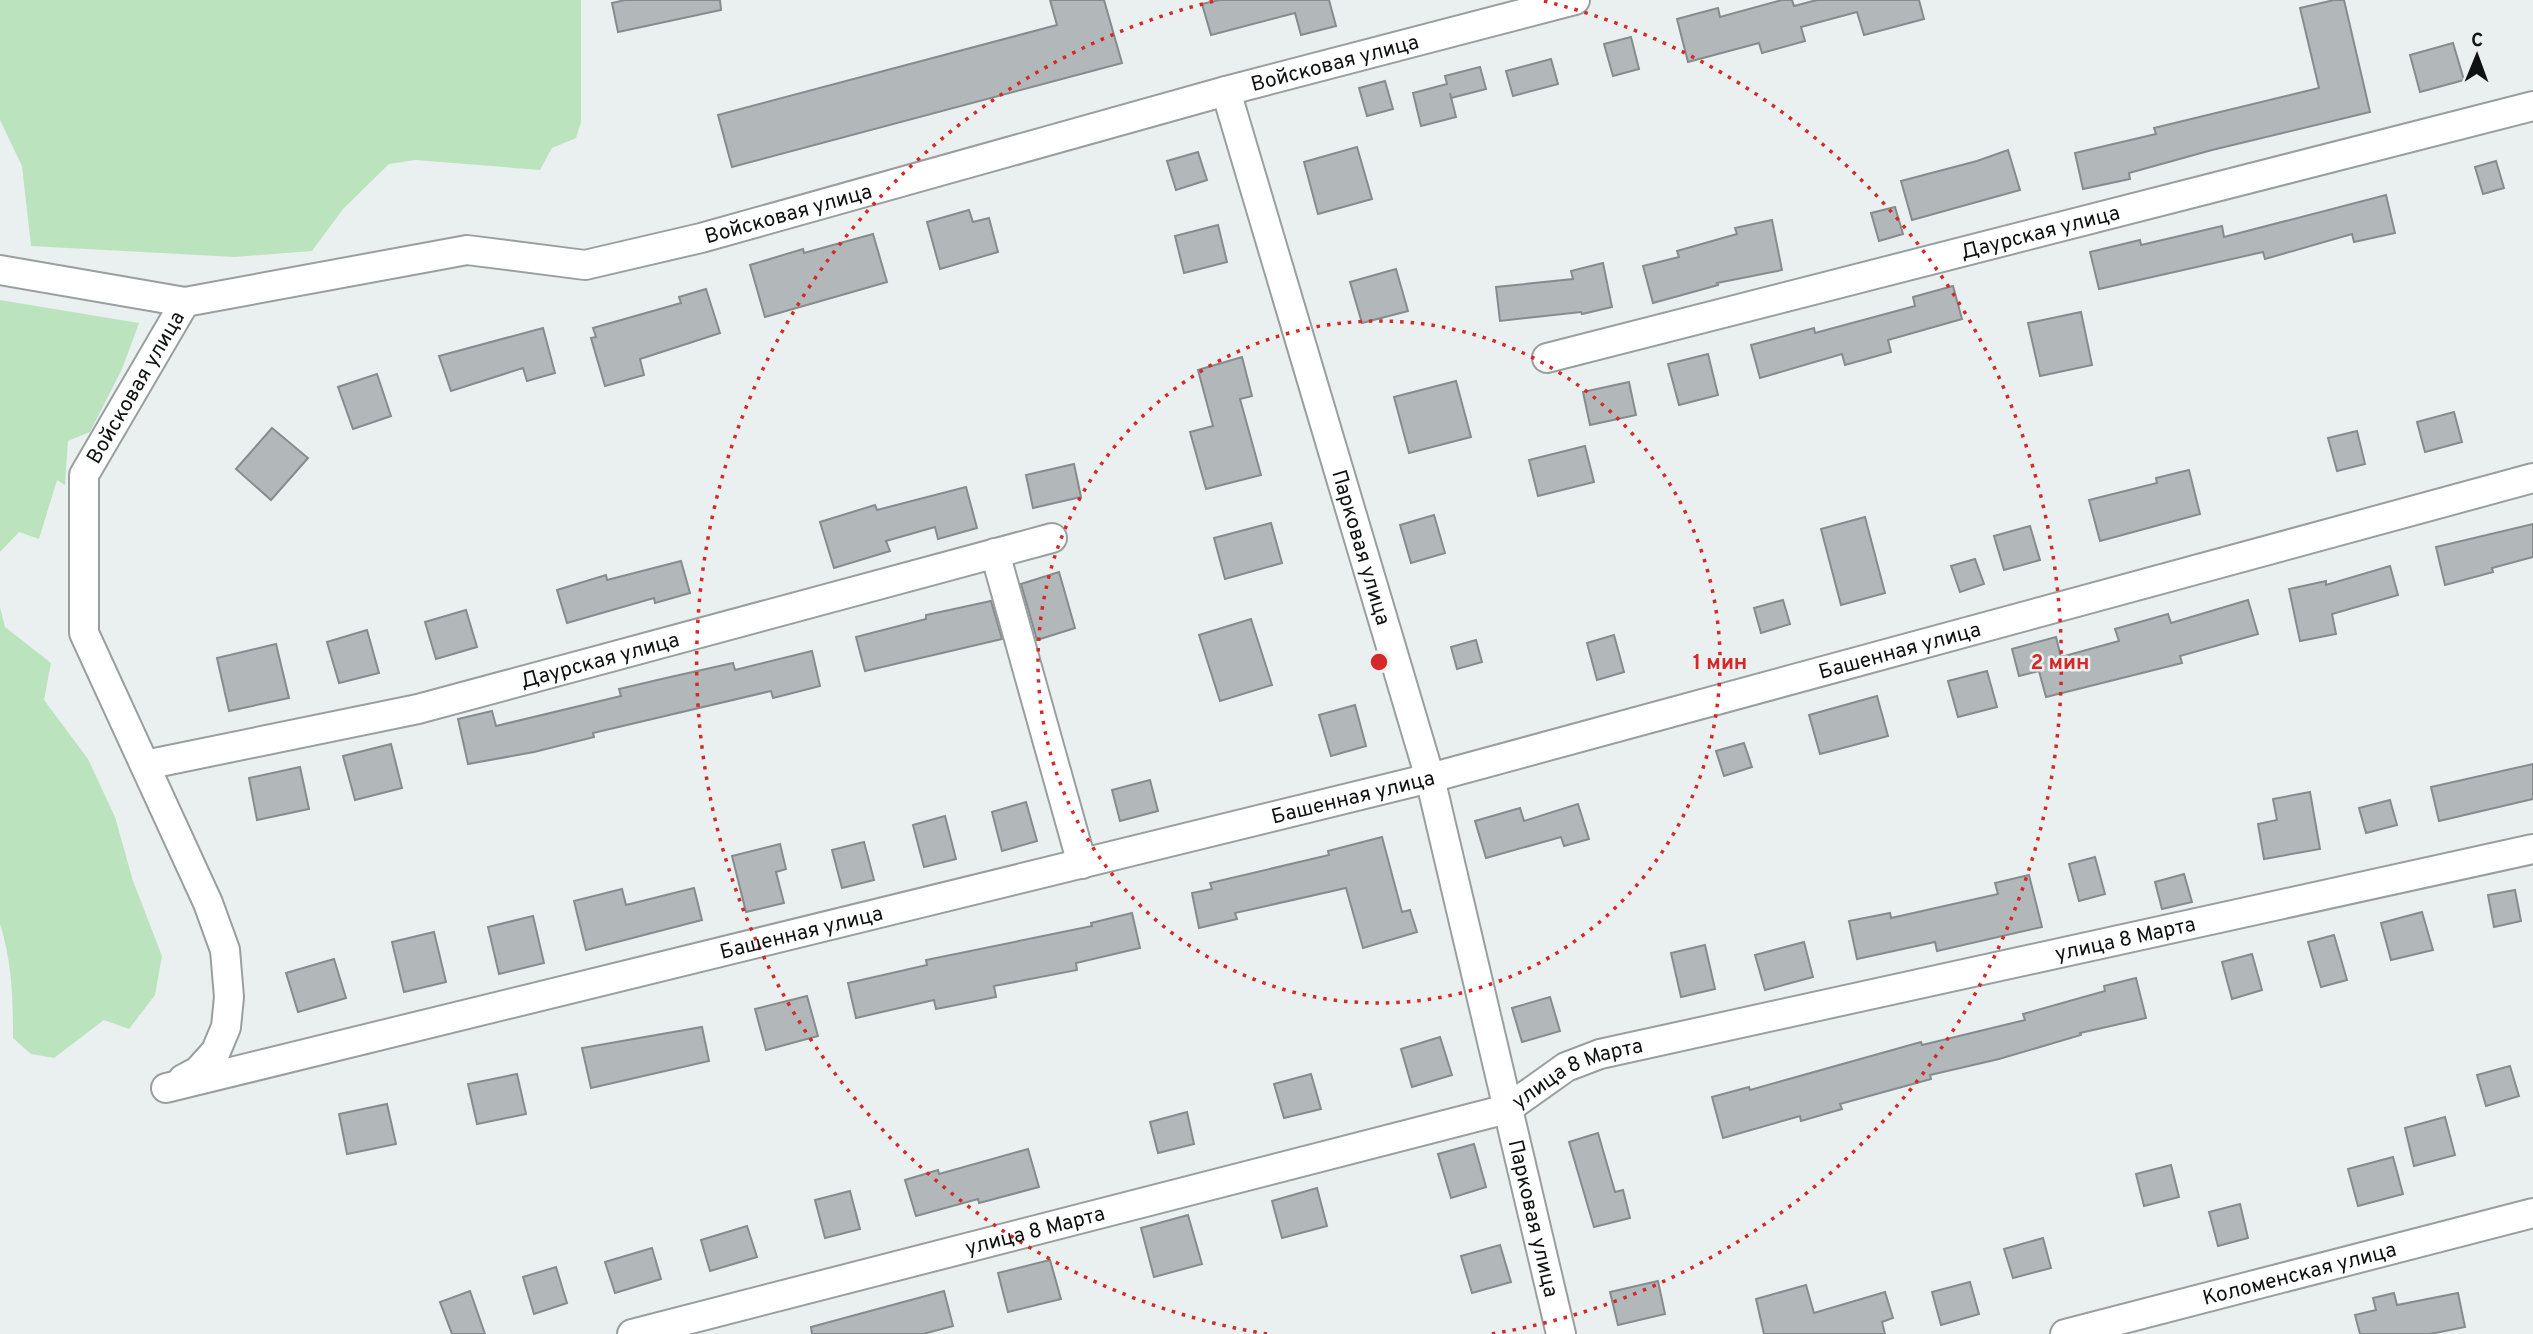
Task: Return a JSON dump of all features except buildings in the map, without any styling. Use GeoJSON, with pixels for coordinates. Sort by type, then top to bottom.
{"type":"FeatureCollection","features":[{"type":"Feature","properties":{"kind":"street","name":"Войсковая улица"},"geometry":{"type":"LineString","coordinates":[[145,765],[84,633],[84,475],[185,302],[467,250],[585,265],[701,238],[1226,92],[1575,0]]}},
{"type":"Feature","properties":{"kind":"street","name":"Парковая улица"},"geometry":{"type":"LineString","coordinates":[[1226,92],[1430,778],[1561,1334]]}},
{"type":"Feature","properties":{"kind":"street","name":"Даурская улица"},"geometry":{"type":"LineString","coordinates":[[1547,358],[2533,106]]}},
{"type":"Feature","properties":{"kind":"street"},"geometry":{"type":"LineString","coordinates":[[0,270],[185,302]]}},
{"type":"Feature","properties":{"kind":"street","name":"Башенная улица"},"geometry":{"type":"LineString","coordinates":[[145,765],[213,915],[225,950],[229,997],[226,1027],[216,1051],[198,1071],[166,1088],[1430,778],[2533,478]]}},
{"type":"Feature","properties":{"kind":"street","name":"Даурская улица"},"geometry":{"type":"LineString","coordinates":[[145,765],[418,709],[1052,538]]}},
{"type":"Feature","properties":{"kind":"street"},"geometry":{"type":"LineString","coordinates":[[995,553],[1082,863]]}},
{"type":"Feature","properties":{"kind":"street","name":"улица 8 Марта"},"geometry":{"type":"LineString","coordinates":[[632,1334],[1507,1109],[1566,1067],[1600,1054],[2533,849]]}},
{"type":"Feature","properties":{"kind":"street","name":"Коломенская улица"},"geometry":{"type":"LineString","coordinates":[[2065,1334],[2533,1213]]}},
{"type":"Feature","properties":{"kind":"green space"},"geometry":{"type":"Polygon","coordinates":[[[0,0],[581,0],[581,122],[576,138],[552,148],[540,170],[415,160],[389,164],[343,209],[312,251],[235,257],[31,246],[22,166],[0,120],[0,0]]]}},
{"type":"Feature","properties":{"kind":"green space"},"geometry":{"type":"Polygon","coordinates":[[[0,300],[139,323],[122,369],[90,432],[68,441],[65,485],[57,480],[39,539],[19,532],[0,552],[0,300]]]}},
{"type":"Feature","properties":{"kind":"green space"},"geometry":{"type":"Polygon","coordinates":[[[0,607],[5,627],[51,663],[44,700],[88,759],[115,817],[133,881],[162,956],[155,995],[129,1029],[104,1020],[54,1058],[31,1054],[13,1038],[11,981],[0,924],[0,607]]]}}]}
